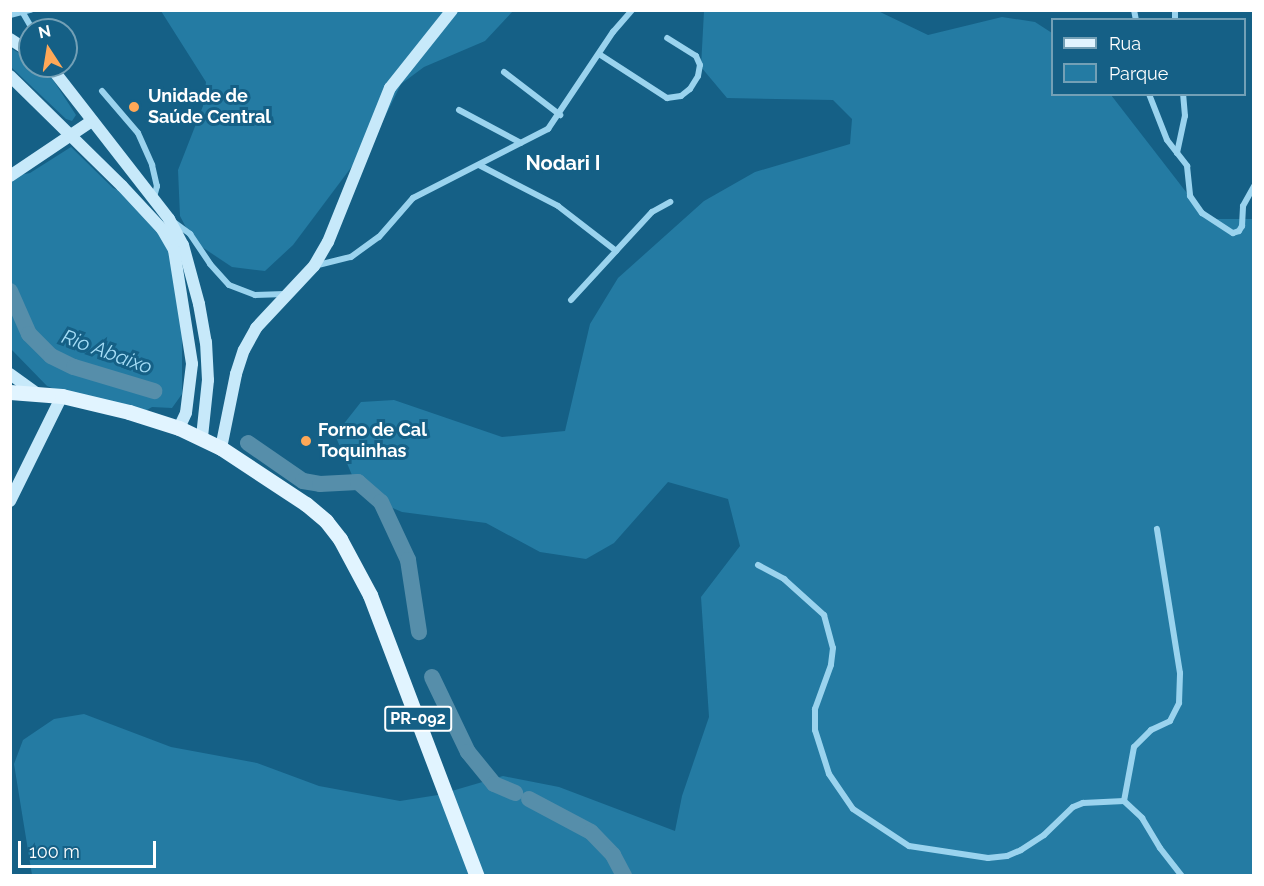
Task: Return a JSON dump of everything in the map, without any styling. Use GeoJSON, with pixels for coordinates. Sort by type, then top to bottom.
{"type":"FeatureCollection","features":[{"type":"Feature","properties":{"kind":"main road"},"geometry":{"type":"LineString","coordinates":[[221,448],[236,374],[244,350],[256,328],[285,294],[314,266],[328,242],[390,88],[452,10]]}},
{"type":"Feature","properties":{"kind":"main road"},"geometry":{"type":"LineString","coordinates":[[10,76],[154,221],[174,250],[192,364],[186,413],[179,428]]}},
{"type":"Feature","properties":{"kind":"main road"},"geometry":{"type":"LineString","coordinates":[[59,78],[169,219],[183,244],[200,304],[206,342],[208,380],[202,437]]}},
{"type":"Feature","properties":{"kind":"main road"},"geometry":{"type":"LineString","coordinates":[[10,176],[92,121]]}},
{"type":"Feature","properties":{"kind":"main road"},"geometry":{"type":"LineString","coordinates":[[10,374],[39,395]]}},
{"type":"Feature","properties":{"kind":"main road","name":"PR-092"},"geometry":{"type":"LineString","coordinates":[[10,392],[62,396],[129,412],[202,437],[306,504],[340,539],[370,595],[389,638],[477,876]]}},
{"type":"Feature","properties":{"kind":"main road"},"geometry":{"type":"LineString","coordinates":[[10,501],[62,396]]}},
{"type":"Feature","properties":{"kind":"street"},"geometry":{"type":"LineString","coordinates":[[314,266],[351,257],[379,237],[413,198],[548,129],[560,115],[572,89],[632,10]]}},
{"type":"Feature","properties":{"kind":"street"},"geometry":{"type":"LineString","coordinates":[[10,15],[26,12]]}},
{"type":"Feature","properties":{"kind":"street"},"geometry":{"type":"LineString","coordinates":[[599,54],[667,98],[681,96],[690,89],[698,76],[700,65],[696,56],[667,38]]}},
{"type":"Feature","properties":{"kind":"street"},"geometry":{"type":"LineString","coordinates":[[504,72],[560,115]]}},
{"type":"Feature","properties":{"kind":"street"},"geometry":{"type":"LineString","coordinates":[[102,91],[138,133],[152,165],[157,186],[154,201]]}},
{"type":"Feature","properties":{"kind":"street"},"geometry":{"type":"LineString","coordinates":[[1150,96],[1167,140],[1187,166],[1190,196],[1202,213],[1233,233],[1239,231],[1242,226],[1246,198],[1254,186]]}},
{"type":"Feature","properties":{"kind":"street"},"geometry":{"type":"LineString","coordinates":[[1177,153],[1185,116],[1183,96]]}},
{"type":"Feature","properties":{"kind":"street"},"geometry":{"type":"LineString","coordinates":[[459,110],[521,143]]}},
{"type":"Feature","properties":{"kind":"street"},"geometry":{"type":"LineString","coordinates":[[479,165],[558,206],[616,251]]}},
{"type":"Feature","properties":{"kind":"street"},"geometry":{"type":"LineString","coordinates":[[571,300],[652,212],[670,202]]}},
{"type":"Feature","properties":{"kind":"street"},"geometry":{"type":"LineString","coordinates":[[169,219],[190,234],[210,264],[229,285],[255,295],[285,294]]}},
{"type":"Feature","properties":{"kind":"street"},"geometry":{"type":"LineString","coordinates":[[1124,801],[1134,747],[1151,730],[1170,721],[1179,703],[1180,673],[1157,529]]}},
{"type":"Feature","properties":{"kind":"street"},"geometry":{"type":"LineString","coordinates":[[758,565],[784,579],[824,615],[833,648],[831,665],[815,709],[815,730],[829,774],[853,808],[909,846],[930,852],[988,858],[1007,856],[1044,835],[1073,807],[1083,803],[1124,801],[1142,818],[1160,848],[1182,876]]}},
{"type":"Feature","properties":{"kind":"green space"},"geometry":{"type":"Polygon","coordinates":[[[161,11],[513,11],[485,41],[424,67],[401,84],[377,133],[293,245],[265,271],[232,267],[193,241],[180,216],[178,170],[203,106],[206,82],[161,11]]]}},
{"type":"Feature","properties":{"kind":"green space"},"geometry":{"type":"Polygon","coordinates":[[[704,11],[878,11],[928,35],[1002,17],[1035,22],[1051,32],[1051,96],[1112,96],[1207,219],[1253,219],[1253,875],[32,875],[14,764],[23,740],[54,719],[84,714],[171,747],[257,763],[319,786],[400,801],[438,795],[503,776],[559,787],[675,831],[682,796],[709,717],[701,597],[740,546],[728,499],[668,482],[614,543],[586,559],[540,552],[486,523],[402,512],[360,494],[335,435],[361,402],[394,400],[502,437],[565,431],[590,324],[618,278],[704,201],[755,172],[850,144],[852,119],[833,100],[727,98],[701,67],[704,11]]]}},
{"type":"Feature","properties":{"kind":"green space"},"geometry":{"type":"Polygon","coordinates":[[[10,48],[18,52],[18,74],[11,67],[10,48]]]}},
{"type":"Feature","properties":{"kind":"green space"},"geometry":{"type":"Polygon","coordinates":[[[23,78],[52,78],[76,115],[72,121],[66,119],[23,78]]]}},
{"type":"Feature","properties":{"kind":"green space"},"geometry":{"type":"Polygon","coordinates":[[[71,147],[113,188],[120,191],[167,241],[182,330],[182,394],[172,408],[152,407],[145,411],[101,408],[47,386],[11,349],[10,177],[30,173],[71,147]]]}},
{"type":"Feature","properties":{"kind":"waterway","name":"Rio Abaixo"},"geometry":{"type":"LineString","coordinates":[[10,291],[29,334],[51,356],[74,367],[154,391]]}},
{"type":"Feature","properties":{"kind":"waterway","name":"Rio Abaixo"},"geometry":{"type":"LineString","coordinates":[[248,443],[303,481],[320,484],[358,482],[381,502],[408,560],[419,632]]}},
{"type":"Feature","properties":{"kind":"waterway","name":"Rio Abaixo"},"geometry":{"type":"LineString","coordinates":[[432,677],[468,752],[494,784],[515,793]]}},
{"type":"Feature","properties":{"kind":"waterway","name":"Rio Abaixo"},"geometry":{"type":"LineString","coordinates":[[529,799],[591,832],[613,855],[624,876]]}},
{"type":"Feature","properties":{"kind":"place","name":"Unidade de Saúde Central"},"geometry":{"type":"Point","coordinates":[134,107]}},
{"type":"Feature","properties":{"kind":"place","name":"Forno de Cal Toquinhas"},"geometry":{"type":"Point","coordinates":[306,441]}},
{"type":"Feature","properties":{"kind":"district","name":"Nodari I"},"geometry":{"type":"Point","coordinates":[563,163]}}]}
